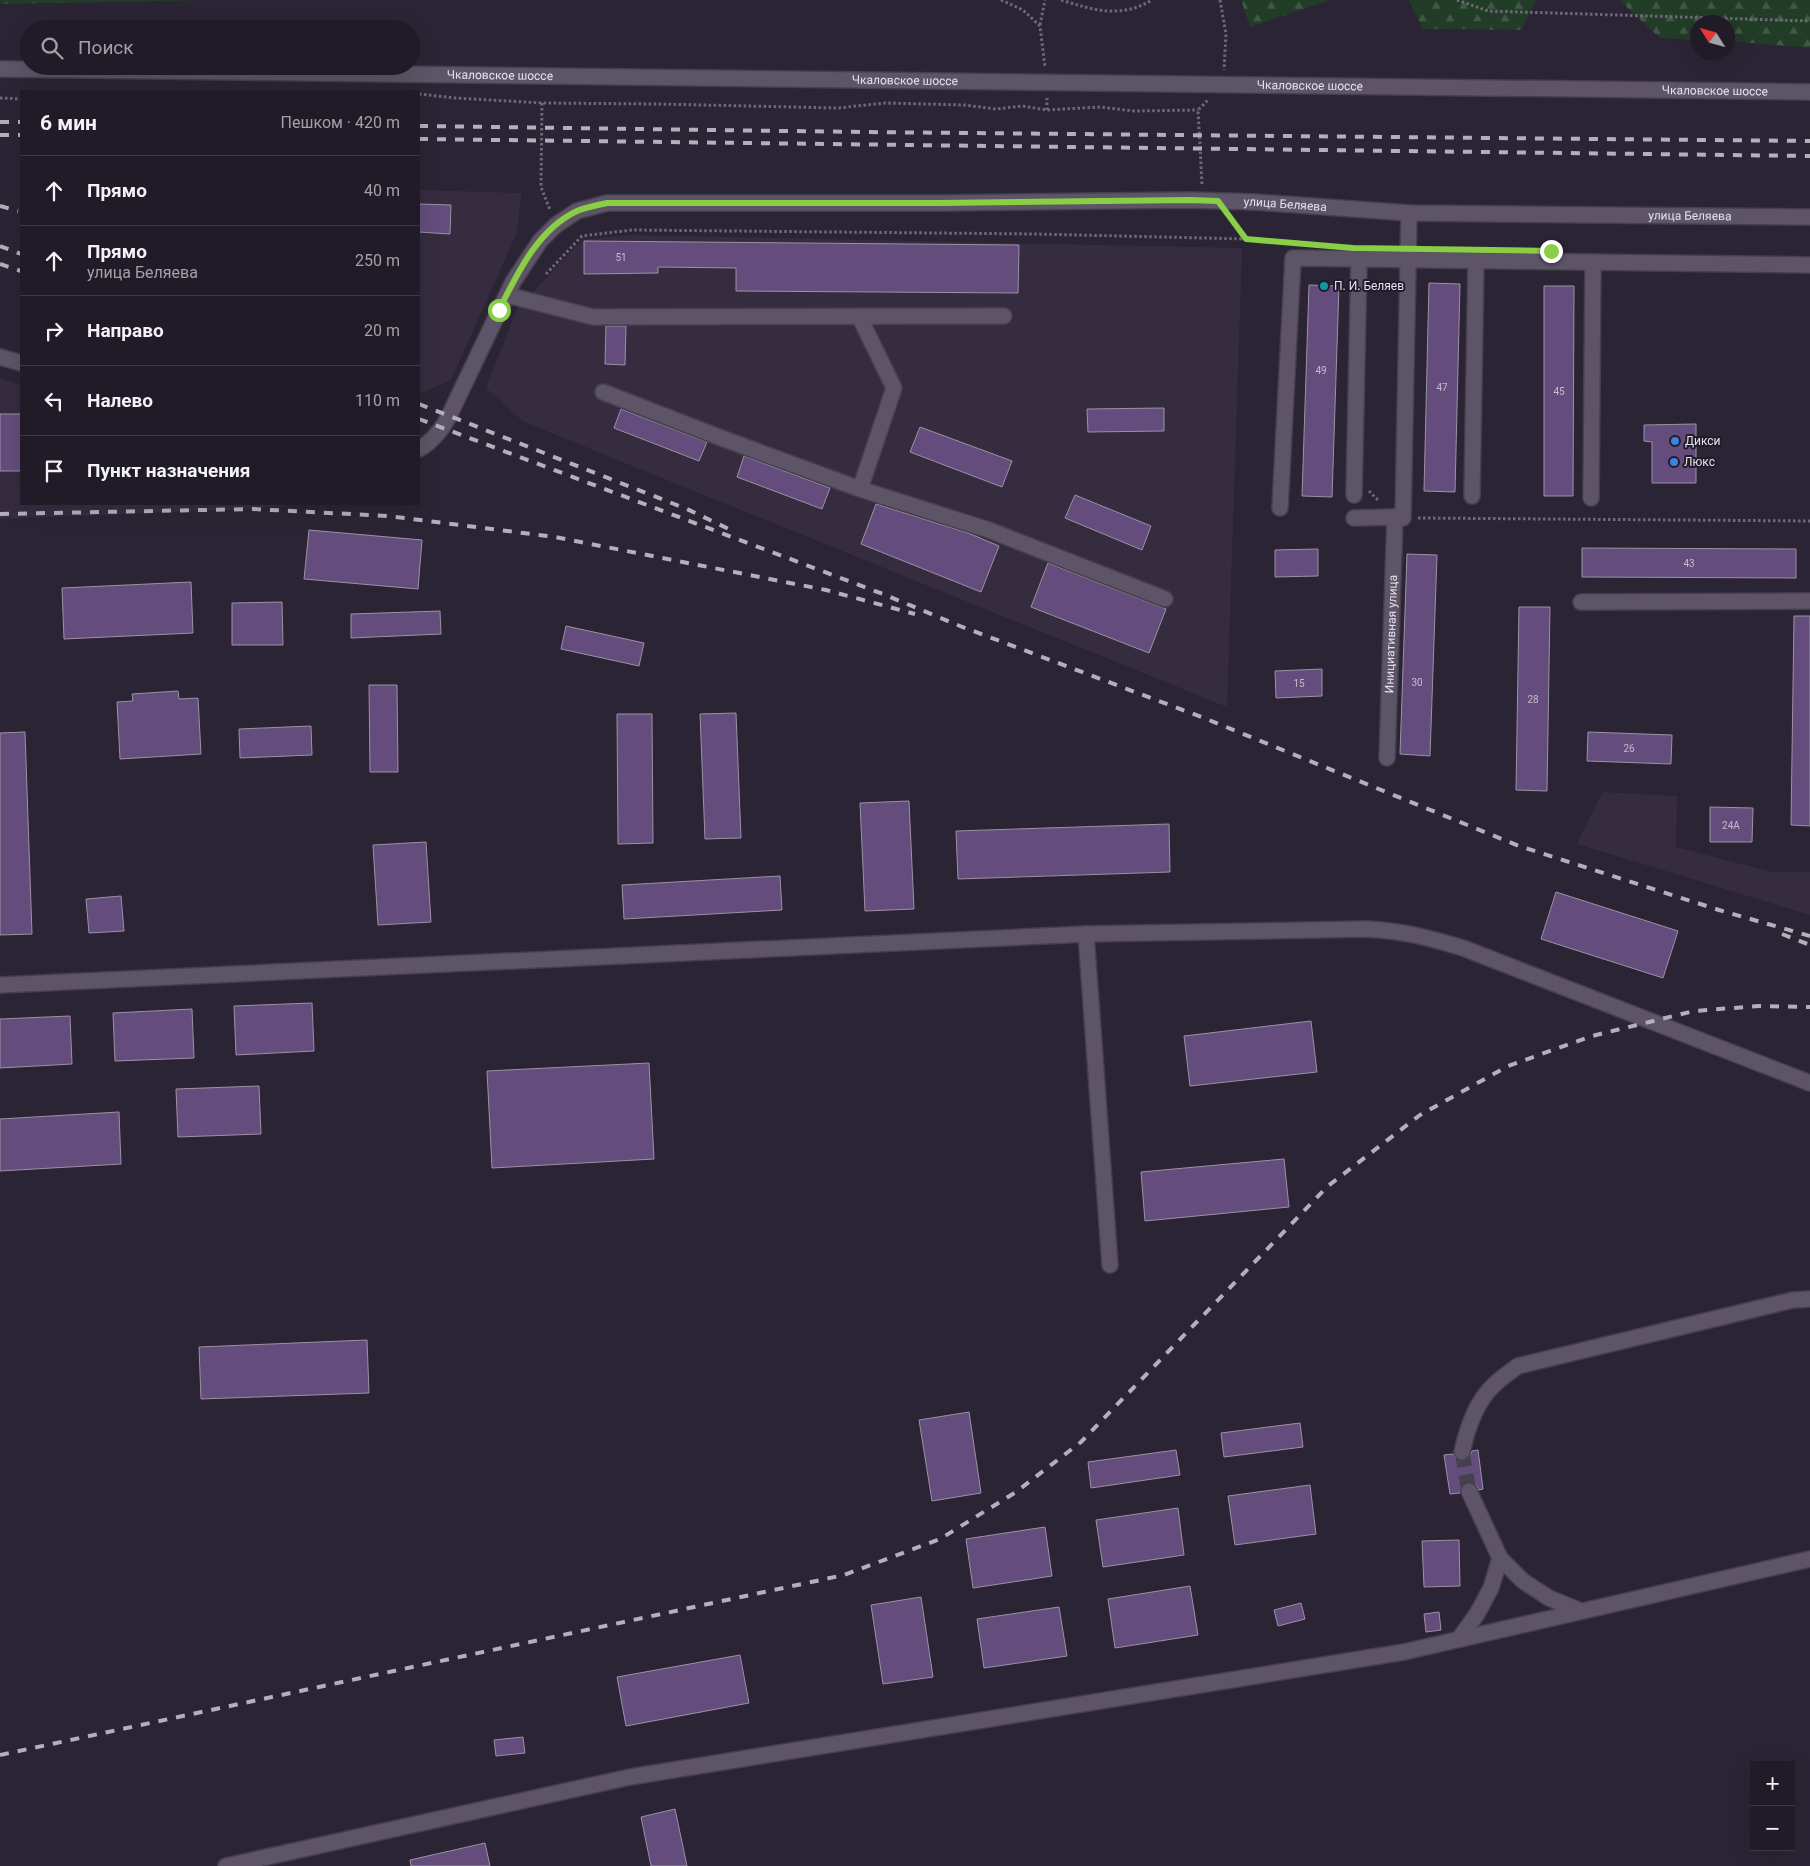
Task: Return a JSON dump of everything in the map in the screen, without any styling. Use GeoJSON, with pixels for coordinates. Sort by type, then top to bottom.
{"type":"FeatureCollection","features":[{"type":"Feature","properties":{"kind":"street","name":"Чкаловское шоссе"},"geometry":{"type":"LineString","coordinates":[[0,69],[20,69]]}},
{"type":"Feature","properties":{"kind":"street","name":"Чкаловское шоссе"},"geometry":{"type":"LineString","coordinates":[[420,74],[1810,92]]}},
{"type":"Feature","properties":{"kind":"street","name":"улица Беляева"},"geometry":{"type":"LineString","coordinates":[[420,448],[426,445],[442,428],[450,416],[507,295],[540,241],[556,225],[577,211],[607,203],[941,203],[1189,200],[1409,213],[1810,217]]}},
{"type":"Feature","properties":{"kind":"street","name":"Инициативная улица"},"geometry":{"type":"LineString","coordinates":[[1387,758],[1399,518],[1409,260],[1409,213]]}},
{"type":"Feature","properties":{"kind":"street"},"geometry":{"type":"LineString","coordinates":[[1280,508],[1293,258],[1810,266]]}},
{"type":"Feature","properties":{"kind":"street"},"geometry":{"type":"LineString","coordinates":[[1354,495],[1359,259]]}},
{"type":"Feature","properties":{"kind":"street"},"geometry":{"type":"LineString","coordinates":[[1472,496],[1476,261]]}},
{"type":"Feature","properties":{"kind":"street"},"geometry":{"type":"LineString","coordinates":[[1591,498],[1593,262]]}},
{"type":"Feature","properties":{"kind":"street"},"geometry":{"type":"LineString","coordinates":[[507,295],[593,317],[1004,316]]}},
{"type":"Feature","properties":{"kind":"street"},"geometry":{"type":"LineString","coordinates":[[859,316],[894,388],[860,489]]}},
{"type":"Feature","properties":{"kind":"street"},"geometry":{"type":"LineString","coordinates":[[0,357],[20,363]]}},
{"type":"Feature","properties":{"kind":"street"},"geometry":{"type":"LineString","coordinates":[[603,392],[860,489],[989,530],[1165,599]]}},
{"type":"Feature","properties":{"kind":"street"},"geometry":{"type":"LineString","coordinates":[[1354,518],[1399,518]]}},
{"type":"Feature","properties":{"kind":"street"},"geometry":{"type":"LineString","coordinates":[[1581,602],[1810,601]]}},
{"type":"Feature","properties":{"kind":"street"},"geometry":{"type":"LineString","coordinates":[[0,985],[1086,934],[1341,929],[1398,931],[1422,935],[1463,948],[1810,1082]]}},
{"type":"Feature","properties":{"kind":"street"},"geometry":{"type":"LineString","coordinates":[[1086,934],[1110,1265]]}},
{"type":"Feature","properties":{"kind":"street"},"geometry":{"type":"LineString","coordinates":[[1462,1452],[1466,1432],[1475,1410],[1492,1386],[1518,1366],[1793,1300],[1810,1299]]}},
{"type":"Feature","properties":{"kind":"street"},"geometry":{"type":"LineString","coordinates":[[1469,1491],[1500,1558],[1529,1585],[1549,1598],[1581,1611]]}},
{"type":"Feature","properties":{"kind":"street"},"geometry":{"type":"LineString","coordinates":[[1459,1639],[1477,1614],[1491,1588],[1500,1558]]}},
{"type":"Feature","properties":{"kind":"street"},"geometry":{"type":"LineString","coordinates":[[226,1866],[630,1777],[1404,1652],[1810,1559]]}},
{"type":"Feature","properties":{"kind":"path"},"geometry":{"type":"LineString","coordinates":[[1001,0],[1023,10],[1040,26]]}},
{"type":"Feature","properties":{"kind":"path"},"geometry":{"type":"LineString","coordinates":[[1045,0],[1040,26],[1047,82],[1047,110]]}},
{"type":"Feature","properties":{"kind":"path"},"geometry":{"type":"LineString","coordinates":[[1061,0],[1090,9],[1116,13],[1152,0]]}},
{"type":"Feature","properties":{"kind":"path"},"geometry":{"type":"LineString","coordinates":[[420,94],[542,103],[838,108],[885,103],[964,105],[996,109],[1022,106],[1047,110],[1100,107],[1134,111],[1198,110],[1223,85],[1226,34],[1220,0]]}},
{"type":"Feature","properties":{"kind":"path"},"geometry":{"type":"LineString","coordinates":[[1457,0],[1488,10],[1810,21]]}},
{"type":"Feature","properties":{"kind":"path"},"geometry":{"type":"LineString","coordinates":[[0,98],[20,99]]}},
{"type":"Feature","properties":{"kind":"path"},"geometry":{"type":"LineString","coordinates":[[542,103],[541,187],[556,225]]}},
{"type":"Feature","properties":{"kind":"path"},"geometry":{"type":"LineString","coordinates":[[1198,110],[1201,135],[1201,183],[1218,201],[1246,239]]}},
{"type":"Feature","properties":{"kind":"path"},"geometry":{"type":"LineString","coordinates":[[546,274],[582,236],[632,230],[1036,234],[1246,239],[1295,243]]}},
{"type":"Feature","properties":{"kind":"path"},"geometry":{"type":"LineString","coordinates":[[1354,476],[1399,518],[1810,521]]}},
{"type":"Feature","properties":{"kind":"shaded area"},"geometry":{"type":"Polygon","coordinates":[[[420,190],[522,193],[516,235],[451,380],[422,393],[420,392],[420,190]]]}},
{"type":"Feature","properties":{"kind":"shaded area"},"geometry":{"type":"Polygon","coordinates":[[[630,235],[1242,248],[1227,707],[524,422],[486,388],[517,309],[583,239],[630,235]]]}},
{"type":"Feature","properties":{"kind":"shaded area"},"geometry":{"type":"Polygon","coordinates":[[[0,378],[20,385],[20,505],[287,505],[253,509],[0,519],[0,378]]]}},
{"type":"Feature","properties":{"kind":"shaded area"},"geometry":{"type":"Polygon","coordinates":[[[1603,792],[1677,796],[1676,847],[1772,872],[1810,872],[1810,915],[1577,844],[1603,792]]]}},
{"type":"Feature","properties":{"kind":"green space"},"geometry":{"type":"Polygon","coordinates":[[[0,0],[213,0],[0,4],[0,0]]]}},
{"type":"Feature","properties":{"kind":"green space"},"geometry":{"type":"Polygon","coordinates":[[[1241,0],[1331,0],[1250,27],[1241,0]]]}},
{"type":"Feature","properties":{"kind":"green space"},"geometry":{"type":"Polygon","coordinates":[[[1409,0],[1536,0],[1521,30],[1423,29],[1409,0]]]}},
{"type":"Feature","properties":{"kind":"green space"},"geometry":{"type":"Polygon","coordinates":[[[1619,0],[1810,0],[1810,48],[1735,42],[1735,15],[1690,15],[1690,40],[1660,38],[1619,0]]]}},
{"type":"Feature","properties":{"kind":"building"},"geometry":{"type":"Polygon","coordinates":[[[420,204],[451,205],[450,234],[420,232],[420,204]]]}},
{"type":"Feature","properties":{"kind":"building"},"geometry":{"type":"Polygon","coordinates":[[[584,241],[1019,245],[1018,293],[736,291],[736,268],[658,267],[658,273],[584,274],[584,241]]]}},
{"type":"Feature","properties":{"kind":"building"},"geometry":{"type":"Polygon","coordinates":[[[1429,283],[1460,284],[1455,492],[1424,491],[1429,283]]]}},
{"type":"Feature","properties":{"kind":"building"},"geometry":{"type":"Polygon","coordinates":[[[1309,285],[1339,286],[1332,497],[1302,496],[1309,285]]]}},
{"type":"Feature","properties":{"kind":"building"},"geometry":{"type":"Polygon","coordinates":[[[1544,286],[1574,286],[1573,496],[1544,496],[1544,286]]]}},
{"type":"Feature","properties":{"kind":"building"},"geometry":{"type":"Polygon","coordinates":[[[606,326],[626,326],[625,365],[605,364],[606,326]]]}},
{"type":"Feature","properties":{"kind":"building"},"geometry":{"type":"Polygon","coordinates":[[[1164,408],[1164,431],[1088,432],[1087,409],[1164,408]]]}},
{"type":"Feature","properties":{"kind":"building"},"geometry":{"type":"Polygon","coordinates":[[[621,409],[707,442],[699,461],[614,428],[621,409]]]}},
{"type":"Feature","properties":{"kind":"building"},"geometry":{"type":"Polygon","coordinates":[[[0,414],[20,414],[20,471],[0,471],[0,414]]]}},
{"type":"Feature","properties":{"kind":"building","name":"Люкс"},"geometry":{"type":"Polygon","coordinates":[[[1696,424],[1696,483],[1652,483],[1652,442],[1644,441],[1644,425],[1696,424]]]}},
{"type":"Feature","properties":{"kind":"building"},"geometry":{"type":"Polygon","coordinates":[[[920,427],[1012,461],[1002,487],[910,452],[920,427]]]}},
{"type":"Feature","properties":{"kind":"building"},"geometry":{"type":"Polygon","coordinates":[[[744,456],[830,488],[822,509],[737,477],[744,456]]]}},
{"type":"Feature","properties":{"kind":"building"},"geometry":{"type":"Polygon","coordinates":[[[1075,495],[1151,526],[1142,550],[1065,518],[1075,495]]]}},
{"type":"Feature","properties":{"kind":"building"},"geometry":{"type":"Polygon","coordinates":[[[876,504],[968,533],[999,546],[981,592],[861,544],[876,504]]]}},
{"type":"Feature","properties":{"kind":"building"},"geometry":{"type":"Polygon","coordinates":[[[309,530],[422,540],[418,589],[304,579],[309,530]]]}},
{"type":"Feature","properties":{"kind":"building"},"geometry":{"type":"Polygon","coordinates":[[[1582,548],[1796,549],[1796,578],[1582,577],[1582,548]]]}},
{"type":"Feature","properties":{"kind":"building"},"geometry":{"type":"Polygon","coordinates":[[[1318,549],[1318,576],[1275,577],[1275,550],[1318,549]]]}},
{"type":"Feature","properties":{"kind":"building"},"geometry":{"type":"Polygon","coordinates":[[[1407,554],[1437,555],[1430,756],[1400,754],[1407,554]]]}},
{"type":"Feature","properties":{"kind":"building"},"geometry":{"type":"Polygon","coordinates":[[[1048,563],[1166,609],[1149,653],[1031,607],[1048,563]]]}},
{"type":"Feature","properties":{"kind":"building"},"geometry":{"type":"Polygon","coordinates":[[[191,582],[193,633],[64,639],[62,588],[191,582]]]}},
{"type":"Feature","properties":{"kind":"building"},"geometry":{"type":"Polygon","coordinates":[[[282,602],[283,645],[232,645],[232,603],[282,602]]]}},
{"type":"Feature","properties":{"kind":"building"},"geometry":{"type":"Polygon","coordinates":[[[1519,607],[1550,607],[1547,791],[1516,790],[1519,607]]]}},
{"type":"Feature","properties":{"kind":"building"},"geometry":{"type":"Polygon","coordinates":[[[440,611],[441,634],[351,638],[351,614],[440,611]]]}},
{"type":"Feature","properties":{"kind":"building"},"geometry":{"type":"Polygon","coordinates":[[[1794,616],[1810,616],[1810,826],[1791,825],[1794,616]]]}},
{"type":"Feature","properties":{"kind":"building"},"geometry":{"type":"Polygon","coordinates":[[[566,626],[644,643],[639,666],[561,649],[566,626]]]}},
{"type":"Feature","properties":{"kind":"building"},"geometry":{"type":"Polygon","coordinates":[[[1322,669],[1322,696],[1276,698],[1275,671],[1322,669]]]}},
{"type":"Feature","properties":{"kind":"building"},"geometry":{"type":"Polygon","coordinates":[[[369,685],[397,685],[398,772],[370,772],[369,685]]]}},
{"type":"Feature","properties":{"kind":"building"},"geometry":{"type":"Polygon","coordinates":[[[178,691],[179,699],[198,698],[201,754],[120,759],[117,702],[133,701],[132,694],[178,691]]]}},
{"type":"Feature","properties":{"kind":"building"},"geometry":{"type":"Polygon","coordinates":[[[736,713],[741,838],[705,839],[700,714],[736,713]]]}},
{"type":"Feature","properties":{"kind":"building"},"geometry":{"type":"Polygon","coordinates":[[[617,714],[652,714],[653,843],[618,844],[617,714]]]}},
{"type":"Feature","properties":{"kind":"building"},"geometry":{"type":"Polygon","coordinates":[[[311,726],[312,755],[240,758],[239,729],[311,726]]]}},
{"type":"Feature","properties":{"kind":"building"},"geometry":{"type":"Polygon","coordinates":[[[25,732],[32,934],[0,935],[0,733],[25,732]]]}},
{"type":"Feature","properties":{"kind":"building"},"geometry":{"type":"Polygon","coordinates":[[[1588,732],[1672,735],[1671,764],[1587,761],[1588,732]]]}},
{"type":"Feature","properties":{"kind":"building"},"geometry":{"type":"Polygon","coordinates":[[[909,801],[914,909],[865,911],[860,803],[909,801]]]}},
{"type":"Feature","properties":{"kind":"building"},"geometry":{"type":"Polygon","coordinates":[[[1710,807],[1753,808],[1752,842],[1710,842],[1710,807]]]}},
{"type":"Feature","properties":{"kind":"building"},"geometry":{"type":"Polygon","coordinates":[[[1169,824],[1170,872],[958,879],[956,831],[1169,824]]]}},
{"type":"Feature","properties":{"kind":"building"},"geometry":{"type":"Polygon","coordinates":[[[426,842],[431,922],[378,925],[373,845],[426,842]]]}},
{"type":"Feature","properties":{"kind":"building"},"geometry":{"type":"Polygon","coordinates":[[[780,876],[782,910],[624,919],[622,885],[780,876]]]}},
{"type":"Feature","properties":{"kind":"building"},"geometry":{"type":"Polygon","coordinates":[[[1556,892],[1678,931],[1663,978],[1541,939],[1556,892]]]}},
{"type":"Feature","properties":{"kind":"building"},"geometry":{"type":"Polygon","coordinates":[[[121,896],[124,931],[89,933],[86,899],[121,896]]]}},
{"type":"Feature","properties":{"kind":"building"},"geometry":{"type":"Polygon","coordinates":[[[312,1003],[314,1051],[236,1055],[234,1006],[312,1003]]]}},
{"type":"Feature","properties":{"kind":"building"},"geometry":{"type":"Polygon","coordinates":[[[192,1009],[194,1058],[115,1061],[113,1013],[192,1009]]]}},
{"type":"Feature","properties":{"kind":"building"},"geometry":{"type":"Polygon","coordinates":[[[70,1016],[72,1064],[0,1068],[0,1019],[70,1016]]]}},
{"type":"Feature","properties":{"kind":"building"},"geometry":{"type":"Polygon","coordinates":[[[1311,1021],[1317,1072],[1190,1086],[1184,1036],[1311,1021]]]}},
{"type":"Feature","properties":{"kind":"building"},"geometry":{"type":"Polygon","coordinates":[[[649,1063],[654,1159],[492,1168],[487,1071],[649,1063]]]}},
{"type":"Feature","properties":{"kind":"building"},"geometry":{"type":"Polygon","coordinates":[[[259,1086],[261,1134],[178,1137],[176,1089],[259,1086]]]}},
{"type":"Feature","properties":{"kind":"building"},"geometry":{"type":"Polygon","coordinates":[[[119,1112],[121,1164],[0,1171],[0,1119],[119,1112]]]}},
{"type":"Feature","properties":{"kind":"building"},"geometry":{"type":"Polygon","coordinates":[[[1284,1159],[1289,1207],[1145,1221],[1141,1172],[1284,1159]]]}},
{"type":"Feature","properties":{"kind":"building"},"geometry":{"type":"Polygon","coordinates":[[[367,1340],[369,1393],[201,1399],[199,1347],[367,1340]]]}},
{"type":"Feature","properties":{"kind":"building"},"geometry":{"type":"Polygon","coordinates":[[[969,1412],[981,1493],[932,1501],[919,1420],[969,1412]]]}},
{"type":"Feature","properties":{"kind":"building"},"geometry":{"type":"Polygon","coordinates":[[[1300,1423],[1303,1447],[1224,1457],[1221,1433],[1300,1423]]]}},
{"type":"Feature","properties":{"kind":"building"},"geometry":{"type":"Polygon","coordinates":[[[1176,1450],[1180,1475],[1091,1488],[1088,1462],[1176,1450]]]}},
{"type":"Feature","properties":{"kind":"building"},"geometry":{"type":"Polygon","coordinates":[[[1478,1450],[1483,1489],[1479,1490],[1475,1484],[1469,1482],[1462,1485],[1460,1493],[1450,1494],[1444,1455],[1453,1454],[1456,1459],[1464,1461],[1469,1458],[1472,1451],[1478,1450]]]}},
{"type":"Feature","properties":{"kind":"building"},"geometry":{"type":"Polygon","coordinates":[[[1310,1485],[1316,1534],[1235,1545],[1228,1496],[1310,1485]]]}},
{"type":"Feature","properties":{"kind":"building"},"geometry":{"type":"Polygon","coordinates":[[[1178,1508],[1184,1555],[1103,1567],[1096,1520],[1178,1508]]]}},
{"type":"Feature","properties":{"kind":"building"},"geometry":{"type":"Polygon","coordinates":[[[1045,1527],[1052,1576],[973,1588],[966,1539],[1045,1527]]]}},
{"type":"Feature","properties":{"kind":"building"},"geometry":{"type":"Polygon","coordinates":[[[1459,1540],[1460,1586],[1424,1587],[1422,1541],[1459,1540]]]}},
{"type":"Feature","properties":{"kind":"building"},"geometry":{"type":"Polygon","coordinates":[[[1190,1586],[1198,1635],[1115,1648],[1108,1599],[1190,1586]]]}},
{"type":"Feature","properties":{"kind":"building"},"geometry":{"type":"Polygon","coordinates":[[[921,1597],[933,1677],[883,1684],[871,1605],[921,1597]]]}},
{"type":"Feature","properties":{"kind":"building"},"geometry":{"type":"Polygon","coordinates":[[[1301,1603],[1305,1619],[1278,1626],[1274,1610],[1301,1603]]]}},
{"type":"Feature","properties":{"kind":"building"},"geometry":{"type":"Polygon","coordinates":[[[1059,1607],[1067,1656],[984,1668],[977,1619],[1059,1607]]]}},
{"type":"Feature","properties":{"kind":"building"},"geometry":{"type":"Polygon","coordinates":[[[1439,1612],[1441,1630],[1426,1632],[1424,1614],[1439,1612]]]}},
{"type":"Feature","properties":{"kind":"building"},"geometry":{"type":"Polygon","coordinates":[[[740,1655],[749,1703],[626,1726],[617,1677],[740,1655]]]}},
{"type":"Feature","properties":{"kind":"building"},"geometry":{"type":"Polygon","coordinates":[[[523,1737],[525,1753],[496,1756],[494,1740],[523,1737]]]}},
{"type":"Feature","properties":{"kind":"building"},"geometry":{"type":"Polygon","coordinates":[[[675,1809],[687,1866],[651,1866],[641,1817],[675,1809]]]}},
{"type":"Feature","properties":{"kind":"building"},"geometry":{"type":"Polygon","coordinates":[[[485,1843],[490,1866],[411,1866],[410,1860],[485,1843]]]}},
{"type":"Feature","properties":{"kind":"tunnel"},"geometry":{"type":"LineString","coordinates":[[1462,1452],[1469,1491]]}},
{"type":"Feature","properties":{"kind":"railway"},"geometry":{"type":"LineString","coordinates":[[0,122],[20,122]]}},
{"type":"Feature","properties":{"kind":"railway"},"geometry":{"type":"LineString","coordinates":[[420,126],[1810,141]]}},
{"type":"Feature","properties":{"kind":"railway"},"geometry":{"type":"LineString","coordinates":[[0,135],[20,135]]}},
{"type":"Feature","properties":{"kind":"railway"},"geometry":{"type":"LineString","coordinates":[[420,139],[1810,156]]}},
{"type":"Feature","properties":{"kind":"railway"},"geometry":{"type":"LineString","coordinates":[[0,206],[18,211]]}},
{"type":"Feature","properties":{"kind":"railway"},"geometry":{"type":"LineString","coordinates":[[0,246],[20,254]]}},
{"type":"Feature","properties":{"kind":"railway"},"geometry":{"type":"LineString","coordinates":[[0,264],[20,271]]}},
{"type":"Feature","properties":{"kind":"railway"},"geometry":{"type":"LineString","coordinates":[[420,404],[687,509],[731,530]]}},
{"type":"Feature","properties":{"kind":"railway"},"geometry":{"type":"LineString","coordinates":[[420,419],[883,594],[960,626],[1204,718],[1519,846],[1719,910],[1810,936]]}},
{"type":"Feature","properties":{"kind":"railway"},"geometry":{"type":"LineString","coordinates":[[0,514],[253,509],[388,516],[555,537],[826,590],[915,614]]}},
{"type":"Feature","properties":{"kind":"railway"},"geometry":{"type":"LineString","coordinates":[[1782,934],[1810,945]]}},
{"type":"Feature","properties":{"kind":"railway"},"geometry":{"type":"LineString","coordinates":[[0,1755],[844,1575],[940,1539],[1016,1492],[1081,1442],[1328,1186],[1420,1115],[1508,1066],[1592,1036],[1694,1011],[1759,1006],[1810,1007]]}},
{"type":"Feature","properties":{"kind":"place","name":"П. И. Беляев"},"geometry":{"type":"Point","coordinates":[1324,286]}},
{"type":"Feature","properties":{"kind":"place","name":"Дикси"},"geometry":{"type":"Point","coordinates":[1675,441]}},
{"type":"Feature","properties":{"kind":"place","name":"Люкс"},"geometry":{"type":"Point","coordinates":[1674,462]}},
{"type":"Feature","properties":{"kind":"route"},"geometry":{"type":"LineString","coordinates":[[499,310],[513,282],[540,241],[556,225],[577,211],[607,203],[1218,201],[1246,239],[1353,248],[1551,251]]}}]}
